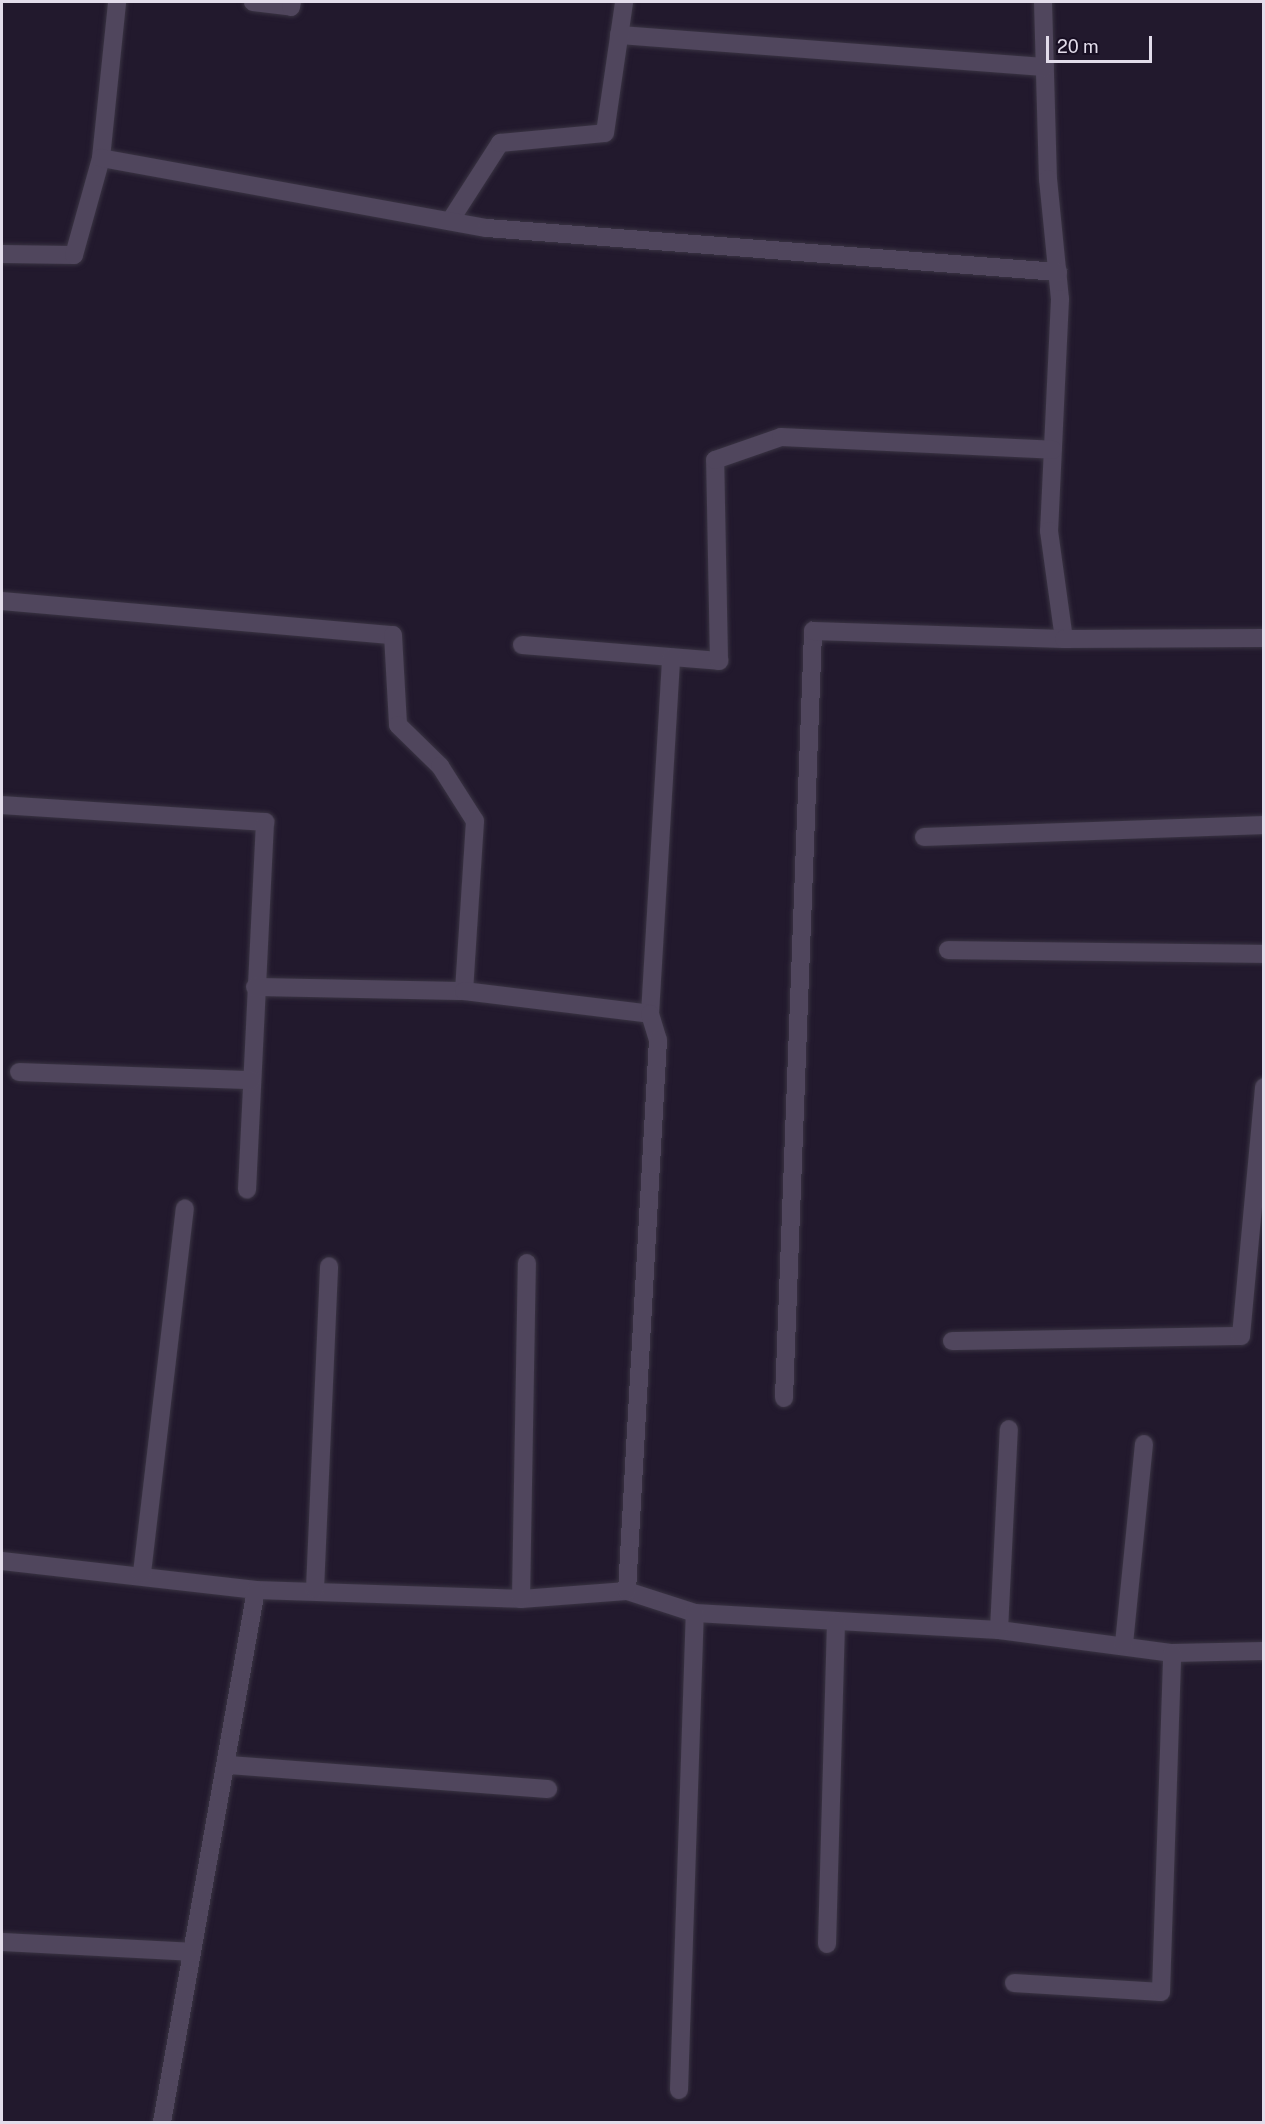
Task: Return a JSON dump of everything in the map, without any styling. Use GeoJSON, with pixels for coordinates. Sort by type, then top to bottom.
{"type":"FeatureCollection","features":[{"type":"Feature","properties":{"kind":"street"},"geometry":{"type":"LineString","coordinates":[[2,254],[74,255],[101,158],[117,2]]}},
{"type":"Feature","properties":{"kind":"street"},"geometry":{"type":"LineString","coordinates":[[253,2],[291,7],[292,2]]}},
{"type":"Feature","properties":{"kind":"street"},"geometry":{"type":"LineString","coordinates":[[450,221],[500,142],[605,133],[624,2]]}},
{"type":"Feature","properties":{"kind":"street"},"geometry":{"type":"LineString","coordinates":[[1043,2],[1058,272],[1049,531],[1064,639]]}},
{"type":"Feature","properties":{"kind":"street"},"geometry":{"type":"LineString","coordinates":[[620,35],[1045,66]]}},
{"type":"Feature","properties":{"kind":"street"},"geometry":{"type":"LineString","coordinates":[[101,158],[450,221],[1058,272]]}},
{"type":"Feature","properties":{"kind":"street"},"geometry":{"type":"LineString","coordinates":[[522,645],[719,662],[715,460],[781,437],[1053,450]]}},
{"type":"Feature","properties":{"kind":"street"},"geometry":{"type":"LineString","coordinates":[[2,601],[393,635],[398,725],[440,766],[475,821],[464,991]]}},
{"type":"Feature","properties":{"kind":"street"},"geometry":{"type":"LineString","coordinates":[[784,1398],[813,631],[1064,639],[1263,638]]}},
{"type":"Feature","properties":{"kind":"street"},"geometry":{"type":"LineString","coordinates":[[627,1591],[658,1040],[650,1014],[671,658]]}},
{"type":"Feature","properties":{"kind":"street"},"geometry":{"type":"LineString","coordinates":[[2,805],[265,822],[255,987],[247,1190]]}},
{"type":"Feature","properties":{"kind":"street"},"geometry":{"type":"LineString","coordinates":[[924,837],[1263,825]]}},
{"type":"Feature","properties":{"kind":"street"},"geometry":{"type":"LineString","coordinates":[[948,950],[1263,954]]}},
{"type":"Feature","properties":{"kind":"street"},"geometry":{"type":"LineString","coordinates":[[255,987],[464,991],[650,1014]]}},
{"type":"Feature","properties":{"kind":"street"},"geometry":{"type":"LineString","coordinates":[[19,1072],[252,1080]]}},
{"type":"Feature","properties":{"kind":"street"},"geometry":{"type":"LineString","coordinates":[[952,1341],[1241,1336],[1263,1087]]}},
{"type":"Feature","properties":{"kind":"street"},"geometry":{"type":"LineString","coordinates":[[142,1573],[185,1209]]}},
{"type":"Feature","properties":{"kind":"street"},"geometry":{"type":"LineString","coordinates":[[521,1599],[527,1263]]}},
{"type":"Feature","properties":{"kind":"street"},"geometry":{"type":"LineString","coordinates":[[315,1589],[329,1266]]}},
{"type":"Feature","properties":{"kind":"street"},"geometry":{"type":"LineString","coordinates":[[999,1630],[1009,1429]]}},
{"type":"Feature","properties":{"kind":"street"},"geometry":{"type":"LineString","coordinates":[[1124,1644],[1144,1444]]}},
{"type":"Feature","properties":{"kind":"street"},"geometry":{"type":"LineString","coordinates":[[2,1561],[142,1573],[256,1590],[315,1589],[521,1599],[627,1591],[695,1612],[999,1630],[1124,1644],[1172,1653],[1263,1651]]}},
{"type":"Feature","properties":{"kind":"street"},"geometry":{"type":"LineString","coordinates":[[162,2122],[191,1952],[228,1765],[256,1590]]}},
{"type":"Feature","properties":{"kind":"street"},"geometry":{"type":"LineString","coordinates":[[679,2090],[695,1612]]}},
{"type":"Feature","properties":{"kind":"street"},"geometry":{"type":"LineString","coordinates":[[827,1944],[836,1622]]}},
{"type":"Feature","properties":{"kind":"street"},"geometry":{"type":"LineString","coordinates":[[1014,1983],[1161,1992],[1172,1653]]}},
{"type":"Feature","properties":{"kind":"street"},"geometry":{"type":"LineString","coordinates":[[228,1765],[548,1789]]}},
{"type":"Feature","properties":{"kind":"street"},"geometry":{"type":"LineString","coordinates":[[2,1942],[191,1952]]}}]}
